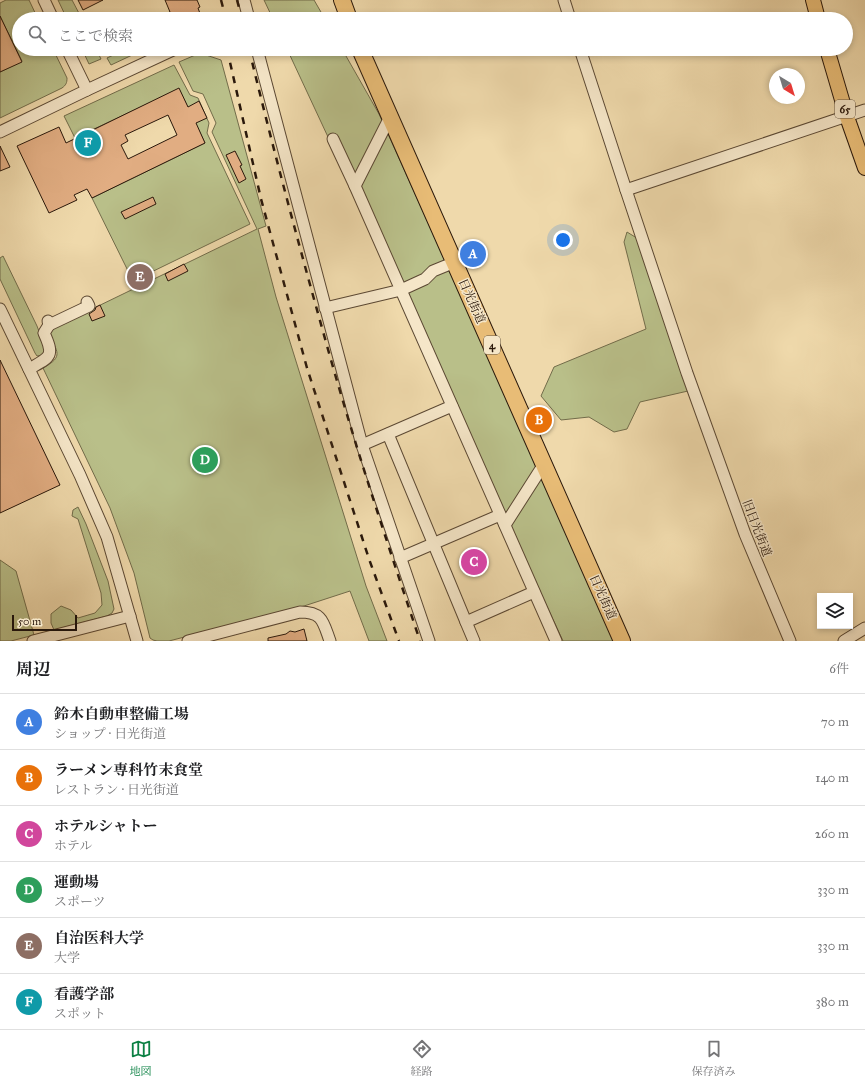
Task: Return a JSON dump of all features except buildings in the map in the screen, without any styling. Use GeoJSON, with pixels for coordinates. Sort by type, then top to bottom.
{"type":"FeatureCollection","features":[{"type":"Feature","properties":{"kind":"highway"},"geometry":{"type":"LineString","coordinates":[[342,0],[346,12]]}},
{"type":"Feature","properties":{"kind":"highway","name":"日光街道"},"geometry":{"type":"LineString","coordinates":[[363,56],[622,641]]}},
{"type":"Feature","properties":{"kind":"main road"},"geometry":{"type":"LineString","coordinates":[[813,0],[816,12]]}},
{"type":"Feature","properties":{"kind":"main road","name":"65"},"geometry":{"type":"LineString","coordinates":[[829,56],[847,116],[865,168]]}},
{"type":"Feature","properties":{"kind":"street"},"geometry":{"type":"LineString","coordinates":[[44,0],[50,12]]}},
{"type":"Feature","properties":{"kind":"street"},"geometry":{"type":"LineString","coordinates":[[244,0],[247,12]]}},
{"type":"Feature","properties":{"kind":"street"},"geometry":{"type":"LineString","coordinates":[[564,0],[568,12]]}},
{"type":"Feature","properties":{"kind":"street"},"geometry":{"type":"LineString","coordinates":[[70,56],[87,90]]}},
{"type":"Feature","properties":{"kind":"street"},"geometry":{"type":"LineString","coordinates":[[0,132],[160,56]]}},
{"type":"Feature","properties":{"kind":"street"},"geometry":{"type":"LineString","coordinates":[[259,56],[362,445],[429,641]]}},
{"type":"Feature","properties":{"kind":"street","name":"旧日光街道"},"geometry":{"type":"LineString","coordinates":[[582,56],[687,373],[744,534],[790,641]]}},
{"type":"Feature","properties":{"kind":"street"},"geometry":{"type":"LineString","coordinates":[[626,190],[865,110]]}},
{"type":"Feature","properties":{"kind":"street"},"geometry":{"type":"LineString","coordinates":[[355,186],[390,117]]}},
{"type":"Feature","properties":{"kind":"street"},"geometry":{"type":"LineString","coordinates":[[334,139],[556,641]]}},
{"type":"Feature","properties":{"kind":"street"},"geometry":{"type":"LineString","coordinates":[[325,308],[401,290],[425,279],[433,271],[455,262]]}},
{"type":"Feature","properties":{"kind":"street"},"geometry":{"type":"LineString","coordinates":[[29,369],[42,361],[51,351],[50,344],[44,333],[49,323],[89,306],[87,302]]}},
{"type":"Feature","properties":{"kind":"street"},"geometry":{"type":"LineString","coordinates":[[0,309],[80,475],[107,537],[137,641]]}},
{"type":"Feature","properties":{"kind":"street"},"geometry":{"type":"LineString","coordinates":[[362,445],[452,406]]}},
{"type":"Feature","properties":{"kind":"street"},"geometry":{"type":"LineString","coordinates":[[388,434],[474,641]]}},
{"type":"Feature","properties":{"kind":"street"},"geometry":{"type":"LineString","coordinates":[[400,558],[434,544],[502,520],[544,464]]}},
{"type":"Feature","properties":{"kind":"street"},"geometry":{"type":"LineString","coordinates":[[466,622],[534,592]]}},
{"type":"Feature","properties":{"kind":"street"},"geometry":{"type":"LineString","coordinates":[[188,641],[300,612],[309,612],[318,615],[324,622],[330,641]]}},
{"type":"Feature","properties":{"kind":"street"},"geometry":{"type":"LineString","coordinates":[[33,641],[130,616]]}},
{"type":"Feature","properties":{"kind":"street"},"geometry":{"type":"LineString","coordinates":[[844,641],[865,628]]}},
{"type":"Feature","properties":{"kind":"green space"},"geometry":{"type":"Polygon","coordinates":[[[6,0],[29,0],[35,12],[12,12],[12,41],[0,16],[0,3],[6,0]]]}},
{"type":"Feature","properties":{"kind":"green space"},"geometry":{"type":"Polygon","coordinates":[[[58,0],[72,0],[78,12],[64,12],[58,0]]]}},
{"type":"Feature","properties":{"kind":"green space"},"geometry":{"type":"Polygon","coordinates":[[[264,0],[314,0],[321,12],[270,12],[264,0]]]}},
{"type":"Feature","properties":{"kind":"green space"},"geometry":{"type":"Polygon","coordinates":[[[20,56],[56,56],[67,78],[66,84],[62,88],[0,118],[0,72],[22,61],[20,56]]]}},
{"type":"Feature","properties":{"kind":"green space"},"geometry":{"type":"Polygon","coordinates":[[[85,56],[100,56],[101,59],[89,64],[85,56]]]}},
{"type":"Feature","properties":{"kind":"green space"},"geometry":{"type":"Polygon","coordinates":[[[111,56],[130,56],[111,65],[107,58],[111,56]]]}},
{"type":"Feature","properties":{"kind":"green space"},"geometry":{"type":"Polygon","coordinates":[[[193,56],[209,56],[221,60],[266,226],[258,229],[276,297],[366,586],[387,641],[369,641],[350,591],[304,606],[169,641],[157,641],[150,638],[134,573],[110,508],[43,368],[54,360],[57,353],[50,334],[52,329],[257,229],[212,132],[216,123],[203,94],[193,91],[179,62],[193,56]]]}},
{"type":"Feature","properties":{"kind":"green space"},"geometry":{"type":"Polygon","coordinates":[[[290,56],[346,56],[379,114],[617,641],[563,641],[290,56]]]}},
{"type":"Feature","properties":{"kind":"green space"},"geometry":{"type":"Polygon","coordinates":[[[174,65],[190,95],[198,98],[209,123],[207,133],[250,224],[133,281],[92,198],[205,143],[179,89],[75,138],[64,116],[174,65]]]}},
{"type":"Feature","properties":{"kind":"green space"},"geometry":{"type":"Polygon","coordinates":[[[627,232],[640,240],[688,391],[640,402],[627,429],[614,432],[589,417],[561,420],[541,396],[554,367],[646,329],[624,242],[627,232]]]}},
{"type":"Feature","properties":{"kind":"green space"},"geometry":{"type":"Polygon","coordinates":[[[3,256],[37,326],[45,347],[46,352],[43,355],[37,356],[35,353],[0,279],[0,258],[3,256]]]}},
{"type":"Feature","properties":{"kind":"green space"},"geometry":{"type":"Polygon","coordinates":[[[78,507],[108,581],[114,609],[112,613],[107,616],[54,630],[51,623],[51,614],[61,606],[71,610],[78,618],[95,613],[102,605],[101,593],[78,519],[72,516],[73,510],[78,507]]]}},
{"type":"Feature","properties":{"kind":"green space"},"geometry":{"type":"Polygon","coordinates":[[[0,560],[16,571],[34,635],[11,641],[0,641],[0,560]]]}},
{"type":"Feature","properties":{"kind":"railway"},"geometry":{"type":"LineString","coordinates":[[221,0],[224,12]]}},
{"type":"Feature","properties":{"kind":"railway"},"geometry":{"type":"LineString","coordinates":[[237,0],[240,12]]}},
{"type":"Feature","properties":{"kind":"railway"},"geometry":{"type":"LineString","coordinates":[[229,56],[261,199],[307,368],[369,559],[399,641]]}},
{"type":"Feature","properties":{"kind":"railway"},"geometry":{"type":"LineString","coordinates":[[251,56],[288,205],[341,396],[420,641]]}},
{"type":"Feature","properties":{"kind":"place","name":"看護学部"},"geometry":{"type":"Point","coordinates":[88,143]}},
{"type":"Feature","properties":{"kind":"place","name":"鈴木自動車整備工場"},"geometry":{"type":"Point","coordinates":[473,254]}},
{"type":"Feature","properties":{"kind":"place","name":"自治医科大学"},"geometry":{"type":"Point","coordinates":[140,277]}},
{"type":"Feature","properties":{"kind":"place","name":"ラーメン専科竹末食堂"},"geometry":{"type":"Point","coordinates":[539,420]}},
{"type":"Feature","properties":{"kind":"place","name":"運動場"},"geometry":{"type":"Point","coordinates":[205,460]}},
{"type":"Feature","properties":{"kind":"place","name":"ホテルシャトー"},"geometry":{"type":"Point","coordinates":[474,562]}}]}
